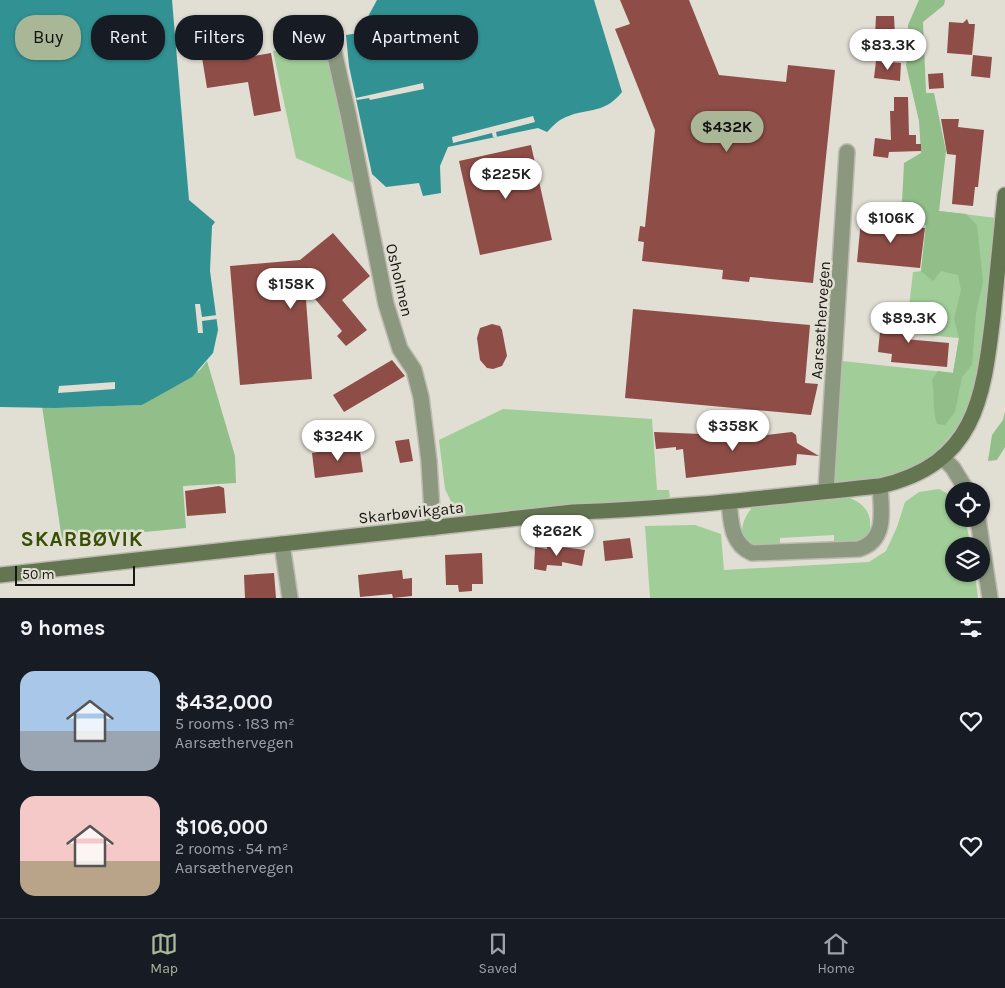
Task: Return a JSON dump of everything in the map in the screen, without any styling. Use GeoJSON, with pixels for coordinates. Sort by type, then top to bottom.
{"type":"FeatureCollection","features":[{"type":"Feature","properties":{"kind":"main road","name":"Skarbøvikgata"},"geometry":{"type":"LineString","coordinates":[[0,575],[573,512],[646,510],[880,486],[916,474],[942,457],[960,439],[970,423],[984,386],[1005,195]]}},
{"type":"Feature","properties":{"kind":"street","name":"Osholmen"},"geometry":{"type":"LineString","coordinates":[[336,60],[350,118],[386,304],[400,350],[414,370],[421,396],[429,461],[433,528]]}},
{"type":"Feature","properties":{"kind":"street","name":"Aarsæthervegen"},"geometry":{"type":"LineString","coordinates":[[826,491],[847,152]]}},
{"type":"Feature","properties":{"kind":"street"},"geometry":{"type":"LineString","coordinates":[[942,457],[953,468],[962,482]]}},
{"type":"Feature","properties":{"kind":"street"},"geometry":{"type":"LineString","coordinates":[[729,502],[734,534],[741,548],[752,553],[859,549],[870,544],[880,532],[880,486]]}},
{"type":"Feature","properties":{"kind":"street"},"geometry":{"type":"LineString","coordinates":[[979,527],[990,598]]}},
{"type":"Feature","properties":{"kind":"street"},"geometry":{"type":"LineString","coordinates":[[282,544],[290,598]]}},
{"type":"Feature","properties":{"kind":"green space"},"geometry":{"type":"Polygon","coordinates":[[[919,0],[945,0],[944,5],[923,22],[926,93],[934,93],[946,151],[939,211],[966,214],[977,225],[983,282],[976,313],[972,365],[962,377],[955,412],[945,425],[937,424],[932,380],[938,371],[953,373],[959,338],[954,318],[961,290],[958,275],[941,271],[933,281],[921,271],[926,225],[901,222],[904,163],[921,153],[919,121],[906,65],[909,44],[908,25],[919,0]]]}},
{"type":"Feature","properties":{"kind":"green space"},"geometry":{"type":"Polygon","coordinates":[[[275,60],[331,60],[356,184],[296,158],[275,60]]]}},
{"type":"Feature","properties":{"kind":"green space"},"geometry":{"type":"Polygon","coordinates":[[[939,211],[996,218],[979,380],[973,397],[965,414],[944,443],[931,456],[916,466],[899,474],[881,479],[834,483],[842,361],[953,373],[959,338],[906,333],[913,272],[921,271],[926,225],[939,211]]]}},
{"type":"Feature","properties":{"kind":"green space"},"geometry":{"type":"Polygon","coordinates":[[[207,361],[235,456],[236,483],[183,486],[186,528],[62,540],[42,406],[56,408],[142,405],[200,370],[207,361]]]}},
{"type":"Feature","properties":{"kind":"green space"},"geometry":{"type":"Polygon","coordinates":[[[503,409],[652,419],[657,490],[669,490],[670,500],[458,516],[445,489],[439,440],[503,409]]]}},
{"type":"Feature","properties":{"kind":"green space"},"geometry":{"type":"Polygon","coordinates":[[[1005,412],[1005,447],[997,460],[988,461],[992,435],[1003,420],[1005,412]]]}},
{"type":"Feature","properties":{"kind":"green space"},"geometry":{"type":"Polygon","coordinates":[[[939,489],[945,492],[945,527],[967,527],[969,537],[945,537],[945,582],[976,582],[978,598],[650,598],[645,526],[695,525],[721,534],[724,570],[869,562],[886,551],[897,527],[905,502],[919,492],[939,489]]]}},
{"type":"Feature","properties":{"kind":"green space"},"geometry":{"type":"Polygon","coordinates":[[[844,496],[863,506],[869,516],[870,529],[868,537],[858,544],[834,545],[834,535],[780,538],[780,547],[756,546],[743,540],[742,530],[744,522],[753,506],[844,496]]]}},
{"type":"Feature","properties":{"kind":"water"},"geometry":{"type":"Polygon","coordinates":[[[0,0],[172,0],[175,60],[177,60],[189,200],[215,222],[212,226],[210,271],[218,330],[213,353],[192,377],[142,405],[56,408],[0,407],[0,0]]]}},
{"type":"Feature","properties":{"kind":"water"},"geometry":{"type":"Polygon","coordinates":[[[377,0],[594,0],[622,92],[608,105],[570,115],[556,123],[547,132],[538,128],[448,147],[440,166],[441,193],[423,196],[419,183],[386,187],[372,174],[349,66],[346,35],[354,34],[354,60],[478,60],[478,15],[369,15],[377,0]]]}},
{"type":"Feature","properties":{"kind":"pier"},"geometry":{"type":"Polygon","coordinates":[[[423,83],[424,89],[370,100],[369,98],[357,100],[356,98],[423,83]]]}},
{"type":"Feature","properties":{"kind":"pier"},"geometry":{"type":"Polygon","coordinates":[[[533,116],[535,122],[496,132],[497,137],[493,137],[492,133],[453,143],[452,137],[533,116]]]}},
{"type":"Feature","properties":{"kind":"pier"},"geometry":{"type":"Polygon","coordinates":[[[195,304],[200,304],[202,317],[217,315],[217,319],[202,321],[203,333],[198,333],[195,304]]]}},
{"type":"Feature","properties":{"kind":"pier"},"geometry":{"type":"Polygon","coordinates":[[[115,382],[115,389],[58,393],[59,386],[115,382]]]}},
{"type":"Feature","properties":{"kind":"building"},"geometry":{"type":"Polygon","coordinates":[[[620,0],[689,0],[719,75],[786,82],[788,65],[835,70],[813,283],[750,277],[749,282],[722,279],[723,270],[642,261],[644,242],[638,241],[640,226],[645,227],[655,130],[615,29],[630,24],[620,0]]]}},
{"type":"Feature","properties":{"kind":"building"},"geometry":{"type":"Polygon","coordinates":[[[876,16],[894,16],[895,36],[875,36],[876,16]]]}},
{"type":"Feature","properties":{"kind":"building"},"geometry":{"type":"Polygon","coordinates":[[[967,19],[969,24],[975,24],[972,55],[947,53],[949,22],[963,23],[967,19]]]}},
{"type":"Feature","properties":{"kind":"building"},"geometry":{"type":"Polygon","coordinates":[[[271,53],[281,111],[254,116],[248,82],[207,88],[202,60],[263,60],[263,54],[271,53]]]}},
{"type":"Feature","properties":{"kind":"building"},"geometry":{"type":"Polygon","coordinates":[[[973,55],[992,57],[990,78],[971,76],[973,55]]]}},
{"type":"Feature","properties":{"kind":"building"},"geometry":{"type":"Polygon","coordinates":[[[876,61],[901,63],[900,81],[874,78],[876,61]]]}},
{"type":"Feature","properties":{"kind":"building"},"geometry":{"type":"Polygon","coordinates":[[[943,73],[944,88],[929,89],[928,74],[943,73]]]}},
{"type":"Feature","properties":{"kind":"building"},"geometry":{"type":"Polygon","coordinates":[[[894,97],[908,97],[909,135],[916,135],[916,144],[921,144],[921,151],[889,152],[888,158],[873,156],[875,138],[891,140],[890,111],[894,111],[894,97]]]}},
{"type":"Feature","properties":{"kind":"building"},"geometry":{"type":"Polygon","coordinates":[[[941,119],[959,119],[958,127],[984,130],[978,187],[975,187],[973,206],[952,204],[956,155],[947,154],[941,119]]]}},
{"type":"Feature","properties":{"kind":"building"},"geometry":{"type":"Polygon","coordinates":[[[531,145],[552,240],[480,255],[459,161],[531,145]]]}},
{"type":"Feature","properties":{"kind":"building"},"geometry":{"type":"Polygon","coordinates":[[[861,220],[925,228],[920,268],[857,262],[861,220]]]}},
{"type":"Feature","properties":{"kind":"building"},"geometry":{"type":"Polygon","coordinates":[[[333,233],[370,276],[342,300],[367,330],[346,346],[337,336],[342,331],[305,287],[312,379],[240,385],[230,266],[300,260],[333,233]]]}},
{"type":"Feature","properties":{"kind":"building"},"geometry":{"type":"Polygon","coordinates":[[[633,309],[810,325],[805,383],[818,384],[811,415],[625,398],[633,309]]]}},
{"type":"Feature","properties":{"kind":"building"},"geometry":{"type":"Polygon","coordinates":[[[882,311],[907,313],[905,339],[949,343],[947,367],[891,362],[892,354],[878,352],[882,311]]]}},
{"type":"Feature","properties":{"kind":"building"},"geometry":{"type":"Polygon","coordinates":[[[492,324],[500,326],[502,330],[507,356],[502,366],[493,369],[487,368],[480,360],[477,338],[480,328],[492,324]]]}},
{"type":"Feature","properties":{"kind":"building"},"geometry":{"type":"Polygon","coordinates":[[[392,360],[405,376],[344,412],[333,395],[392,360]]]}},
{"type":"Feature","properties":{"kind":"building"},"geometry":{"type":"Polygon","coordinates":[[[748,430],[749,437],[792,432],[796,435],[797,443],[819,456],[797,454],[796,465],[686,478],[683,449],[676,450],[676,447],[656,449],[654,432],[701,434],[702,437],[748,430]]]}},
{"type":"Feature","properties":{"kind":"building"},"geometry":{"type":"Polygon","coordinates":[[[409,439],[413,461],[400,463],[395,441],[409,439]]]}},
{"type":"Feature","properties":{"kind":"building"},"geometry":{"type":"Polygon","coordinates":[[[359,445],[363,472],[315,478],[312,453],[359,445]]]}},
{"type":"Feature","properties":{"kind":"building"},"geometry":{"type":"Polygon","coordinates":[[[219,486],[224,488],[226,513],[187,516],[185,491],[219,486]]]}},
{"type":"Feature","properties":{"kind":"building"},"geometry":{"type":"Polygon","coordinates":[[[630,538],[633,558],[605,561],[603,541],[630,538]]]}},
{"type":"Feature","properties":{"kind":"building"},"geometry":{"type":"Polygon","coordinates":[[[547,545],[585,550],[582,566],[562,562],[562,566],[547,565],[546,571],[534,569],[535,547],[547,549],[547,545]]]}},
{"type":"Feature","properties":{"kind":"building"},"geometry":{"type":"Polygon","coordinates":[[[482,553],[483,584],[472,584],[472,591],[459,592],[458,585],[446,585],[445,555],[482,553]]]}},
{"type":"Feature","properties":{"kind":"building"},"geometry":{"type":"Polygon","coordinates":[[[402,570],[403,579],[412,578],[412,596],[393,598],[392,594],[360,597],[358,575],[402,570]]]}},
{"type":"Feature","properties":{"kind":"building"},"geometry":{"type":"Polygon","coordinates":[[[274,573],[276,598],[245,598],[244,575],[274,573]]]}},
{"type":"Feature","properties":{"kind":"district","name":"SKARBØVIK"},"geometry":{"type":"Point","coordinates":[82,539]}}]}
